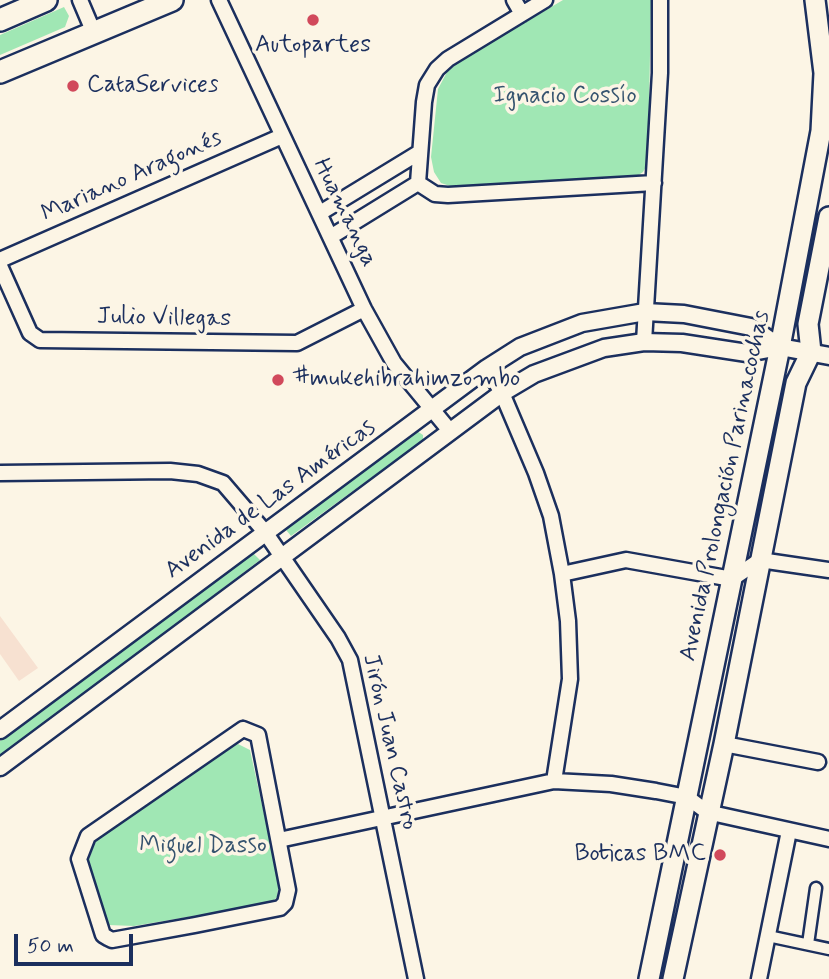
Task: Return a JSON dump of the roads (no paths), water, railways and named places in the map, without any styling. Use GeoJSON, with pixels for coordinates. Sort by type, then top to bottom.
{"type":"FeatureCollection","features":[{"type":"Feature","properties":{"kind":"main road"},"geometry":{"type":"LineString","coordinates":[[0,20],[47,0]]}},
{"type":"Feature","properties":{"kind":"main road"},"geometry":{"type":"LineString","coordinates":[[0,72],[172,0]]}},
{"type":"Feature","properties":{"kind":"main road","name":"Avenida Prolongación Parinacochas"},"geometry":{"type":"LineString","coordinates":[[649,979],[780,346],[821,131],[824,73],[815,0]]}},
{"type":"Feature","properties":{"kind":"main road","name":"Avenida Prolongación Parinacochas"},"geometry":{"type":"LineString","coordinates":[[673,979],[707,812],[724,744],[796,383],[820,354],[808,324],[829,217]]}},
{"type":"Feature","properties":{"kind":"street"},"geometry":{"type":"LineString","coordinates":[[80,0],[93,33]]}},
{"type":"Feature","properties":{"kind":"street","name":"Huamanga"},"geometry":{"type":"LineString","coordinates":[[219,0],[364,309],[394,363],[450,431]]}},
{"type":"Feature","properties":{"kind":"street"},"geometry":{"type":"LineString","coordinates":[[514,0],[522,14]]}},
{"type":"Feature","properties":{"kind":"street"},"geometry":{"type":"LineString","coordinates":[[418,183],[427,85],[437,69],[545,0]]}},
{"type":"Feature","properties":{"kind":"street"},"geometry":{"type":"LineString","coordinates":[[644,342],[654,183],[660,0]]}},
{"type":"Feature","properties":{"kind":"street","name":"Mariano Aragonés"},"geometry":{"type":"LineString","coordinates":[[0,260],[282,136]]}},
{"type":"Feature","properties":{"kind":"street"},"geometry":{"type":"LineString","coordinates":[[320,214],[421,152]]}},
{"type":"Feature","properties":{"kind":"street"},"geometry":{"type":"LineString","coordinates":[[418,183],[435,194],[448,195],[654,183]]}},
{"type":"Feature","properties":{"kind":"street"},"geometry":{"type":"LineString","coordinates":[[332,236],[418,183]]}},
{"type":"Feature","properties":{"kind":"street","name":"Julio Villegas"},"geometry":{"type":"LineString","coordinates":[[0,267],[30,333],[40,340],[297,344],[364,309]]}},
{"type":"Feature","properties":{"kind":"street","name":"Avenida de Las Américas"},"geometry":{"type":"LineString","coordinates":[[0,730],[487,368],[551,333],[614,316],[645,312],[684,314],[751,327],[780,346],[820,354]]}},
{"type":"Feature","properties":{"kind":"street","name":"Avenida de Las Américas"},"geometry":{"type":"LineString","coordinates":[[0,767],[450,431],[502,393],[534,374],[604,348],[644,342],[682,343],[747,353],[780,346]]}},
{"type":"Feature","properties":{"kind":"street"},"geometry":{"type":"LineString","coordinates":[[487,368],[502,393],[551,516],[562,574],[568,621],[570,679],[554,781]]}},
{"type":"Feature","properties":{"kind":"street","name":"Jirón Juan Castro"},"geometry":{"type":"LineString","coordinates":[[0,473],[170,471],[198,474],[223,483],[265,532],[347,653],[416,979]]}},
{"type":"Feature","properties":{"kind":"street"},"geometry":{"type":"LineString","coordinates":[[562,574],[626,561],[732,579],[760,559],[829,570]]}},
{"type":"Feature","properties":{"kind":"street"},"geometry":{"type":"LineString","coordinates":[[243,729],[258,736],[279,840],[288,890],[280,908],[112,940],[103,935],[79,859],[88,836],[243,729]]}},
{"type":"Feature","properties":{"kind":"street"},"geometry":{"type":"LineString","coordinates":[[724,744],[818,762]]}},
{"type":"Feature","properties":{"kind":"street"},"geometry":{"type":"LineString","coordinates":[[279,840],[554,781],[618,785],[687,797],[707,812],[829,839]]}},
{"type":"Feature","properties":{"kind":"street"},"geometry":{"type":"LineString","coordinates":[[759,979],[789,831]]}},
{"type":"Feature","properties":{"kind":"street"},"geometry":{"type":"LineString","coordinates":[[808,944],[816,888]]}},
{"type":"Feature","properties":{"kind":"street"},"geometry":{"type":"LineString","coordinates":[[768,936],[829,949]]}},
{"type":"Feature","properties":{"kind":"place","name":"Autopartes"},"geometry":{"type":"Point","coordinates":[313,20]}},
{"type":"Feature","properties":{"kind":"place","name":"CataServices"},"geometry":{"type":"Point","coordinates":[73,86]}},
{"type":"Feature","properties":{"kind":"place","name":"#mukehibrahimzombo"},"geometry":{"type":"Point","coordinates":[278,380]}},
{"type":"Feature","properties":{"kind":"place","name":"Boticas BMC"},"geometry":{"type":"Point","coordinates":[720,855]}},
{"type":"Feature","properties":{"kind":"park label","name":"Ignacio Cossío"},"geometry":{"type":"Point","coordinates":[565,97]}},
{"type":"Feature","properties":{"kind":"park label","name":"Miguel Dasso"},"geometry":{"type":"Point","coordinates":[203,847]}}]}
